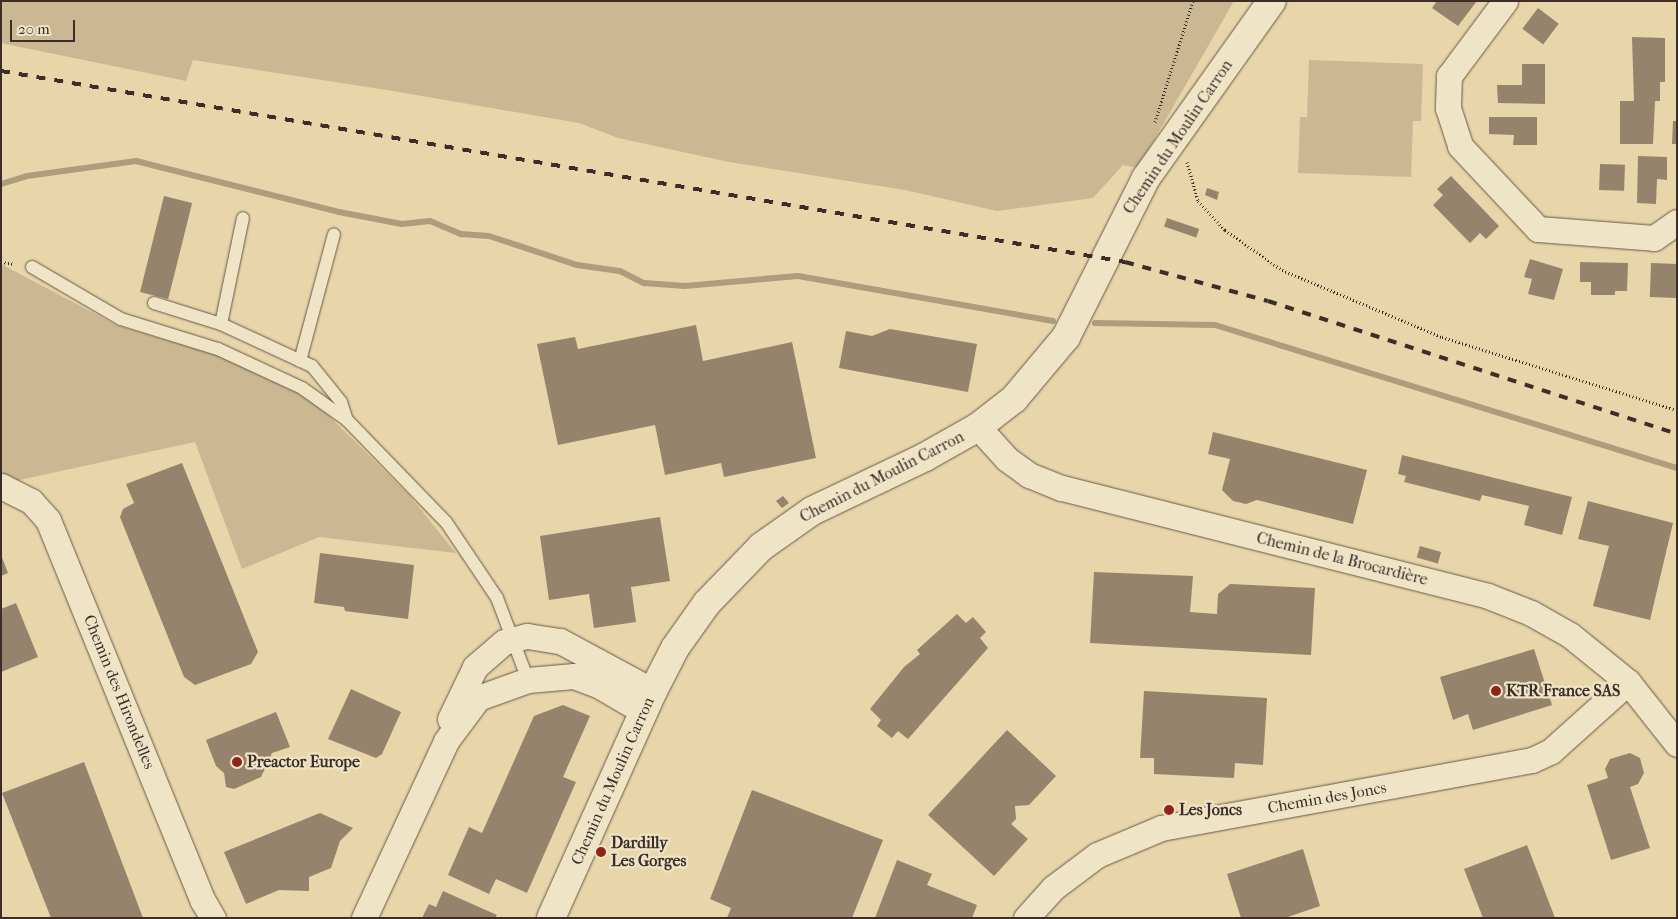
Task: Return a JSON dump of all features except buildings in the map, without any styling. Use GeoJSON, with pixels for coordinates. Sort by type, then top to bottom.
{"type":"FeatureCollection","features":[{"type":"Feature","properties":{"kind":"street","name":"Chemin du Moulin Carron"},"geometry":{"type":"LineString","coordinates":[[551,918],[648,701],[675,648],[706,602],[761,547],[812,511],[925,457],[978,427],[1014,399],[1066,337],[1146,178],[1272,1]]}},
{"type":"Feature","properties":{"kind":"street"},"geometry":{"type":"LineString","coordinates":[[1505,1],[1449,76],[1448,108],[1460,146],[1538,229],[1654,238],[1677,222]]}},
{"type":"Feature","properties":{"kind":"street","name":"Chemin de la Brocardière"},"geometry":{"type":"LineString","coordinates":[[978,427],[1014,464],[1062,488],[1488,596],[1525,610],[1570,635],[1628,682],[1677,744]]}},
{"type":"Feature","properties":{"kind":"street","name":"Chemin des Hirondelles"},"geometry":{"type":"LineString","coordinates":[[1,486],[31,501],[48,520],[203,901],[213,918]]}},
{"type":"Feature","properties":{"kind":"street"},"geometry":{"type":"LineString","coordinates":[[446,741],[451,711],[474,667],[489,652],[515,638],[543,635],[560,641],[648,701]]}},
{"type":"Feature","properties":{"kind":"street"},"geometry":{"type":"LineString","coordinates":[[364,918],[446,741],[478,698],[528,680],[574,676],[648,701]]}},
{"type":"Feature","properties":{"kind":"street","name":"Chemin des Joncs"},"geometry":{"type":"LineString","coordinates":[[1026,918],[1053,888],[1097,855],[1161,828],[1532,760],[1551,751],[1628,682]]}},
{"type":"Feature","properties":{"kind":"lane"},"geometry":{"type":"LineString","coordinates":[[221,324],[243,218]]}},
{"type":"Feature","properties":{"kind":"lane"},"geometry":{"type":"LineString","coordinates":[[300,361],[334,234]]}},
{"type":"Feature","properties":{"kind":"lane"},"geometry":{"type":"LineString","coordinates":[[32,266],[121,319],[218,350],[302,388],[347,420],[446,522],[497,598],[515,638],[528,680]]}},
{"type":"Feature","properties":{"kind":"lane"},"geometry":{"type":"LineString","coordinates":[[154,303],[221,324],[300,361],[318,373],[341,402],[347,420]]}},
{"type":"Feature","properties":{"kind":"path"},"geometry":{"type":"LineString","coordinates":[[1157,132],[1155,118],[1172,76],[1193,1]]}},
{"type":"Feature","properties":{"kind":"path"},"geometry":{"type":"LineString","coordinates":[[1182,156],[1193,175],[1198,201],[1225,230],[1282,270],[1442,337],[1677,410]]}},
{"type":"Feature","properties":{"kind":"shaded area"},"geometry":{"type":"Polygon","coordinates":[[[1,1],[1234,1],[1138,168],[1123,165],[1093,198],[997,211],[905,190],[729,162],[618,138],[579,123],[393,91],[193,60],[186,81],[1,43],[1,1]]]}},
{"type":"Feature","properties":{"kind":"shaded area"},"geometry":{"type":"Polygon","coordinates":[[[1309,60],[1423,64],[1421,121],[1413,121],[1411,177],[1298,173],[1300,117],[1307,117],[1309,60]]]}},
{"type":"Feature","properties":{"kind":"shaded area"},"geometry":{"type":"Polygon","coordinates":[[[1,264],[116,325],[217,355],[295,390],[327,414],[408,494],[456,553],[319,537],[242,569],[195,442],[1,484],[1,264]]]}},
{"type":"Feature","properties":{"kind":"waterway"},"geometry":{"type":"LineString","coordinates":[[1,184],[27,176],[136,161],[339,212],[402,224],[430,221],[461,234],[489,236],[577,265],[620,271],[644,283],[685,286],[798,276],[1053,321]]}},
{"type":"Feature","properties":{"kind":"waterway"},"geometry":{"type":"LineString","coordinates":[[1095,323],[1215,325],[1677,468]]}},
{"type":"Feature","properties":{"kind":"railway"},"geometry":{"type":"LineString","coordinates":[[1,71],[1125,262],[1268,301],[1677,434]]}},
{"type":"Feature","properties":{"kind":"place","name":"KTR France SAS"},"geometry":{"type":"Point","coordinates":[1496,691]}},
{"type":"Feature","properties":{"kind":"place","name":"Preactor Europe"},"geometry":{"type":"Point","coordinates":[237,762]}},
{"type":"Feature","properties":{"kind":"place","name":"Les Joncs"},"geometry":{"type":"Point","coordinates":[1169,810]}},
{"type":"Feature","properties":{"kind":"place","name":"Dardilly Les Gorges"},"geometry":{"type":"Point","coordinates":[601,852]}}]}
